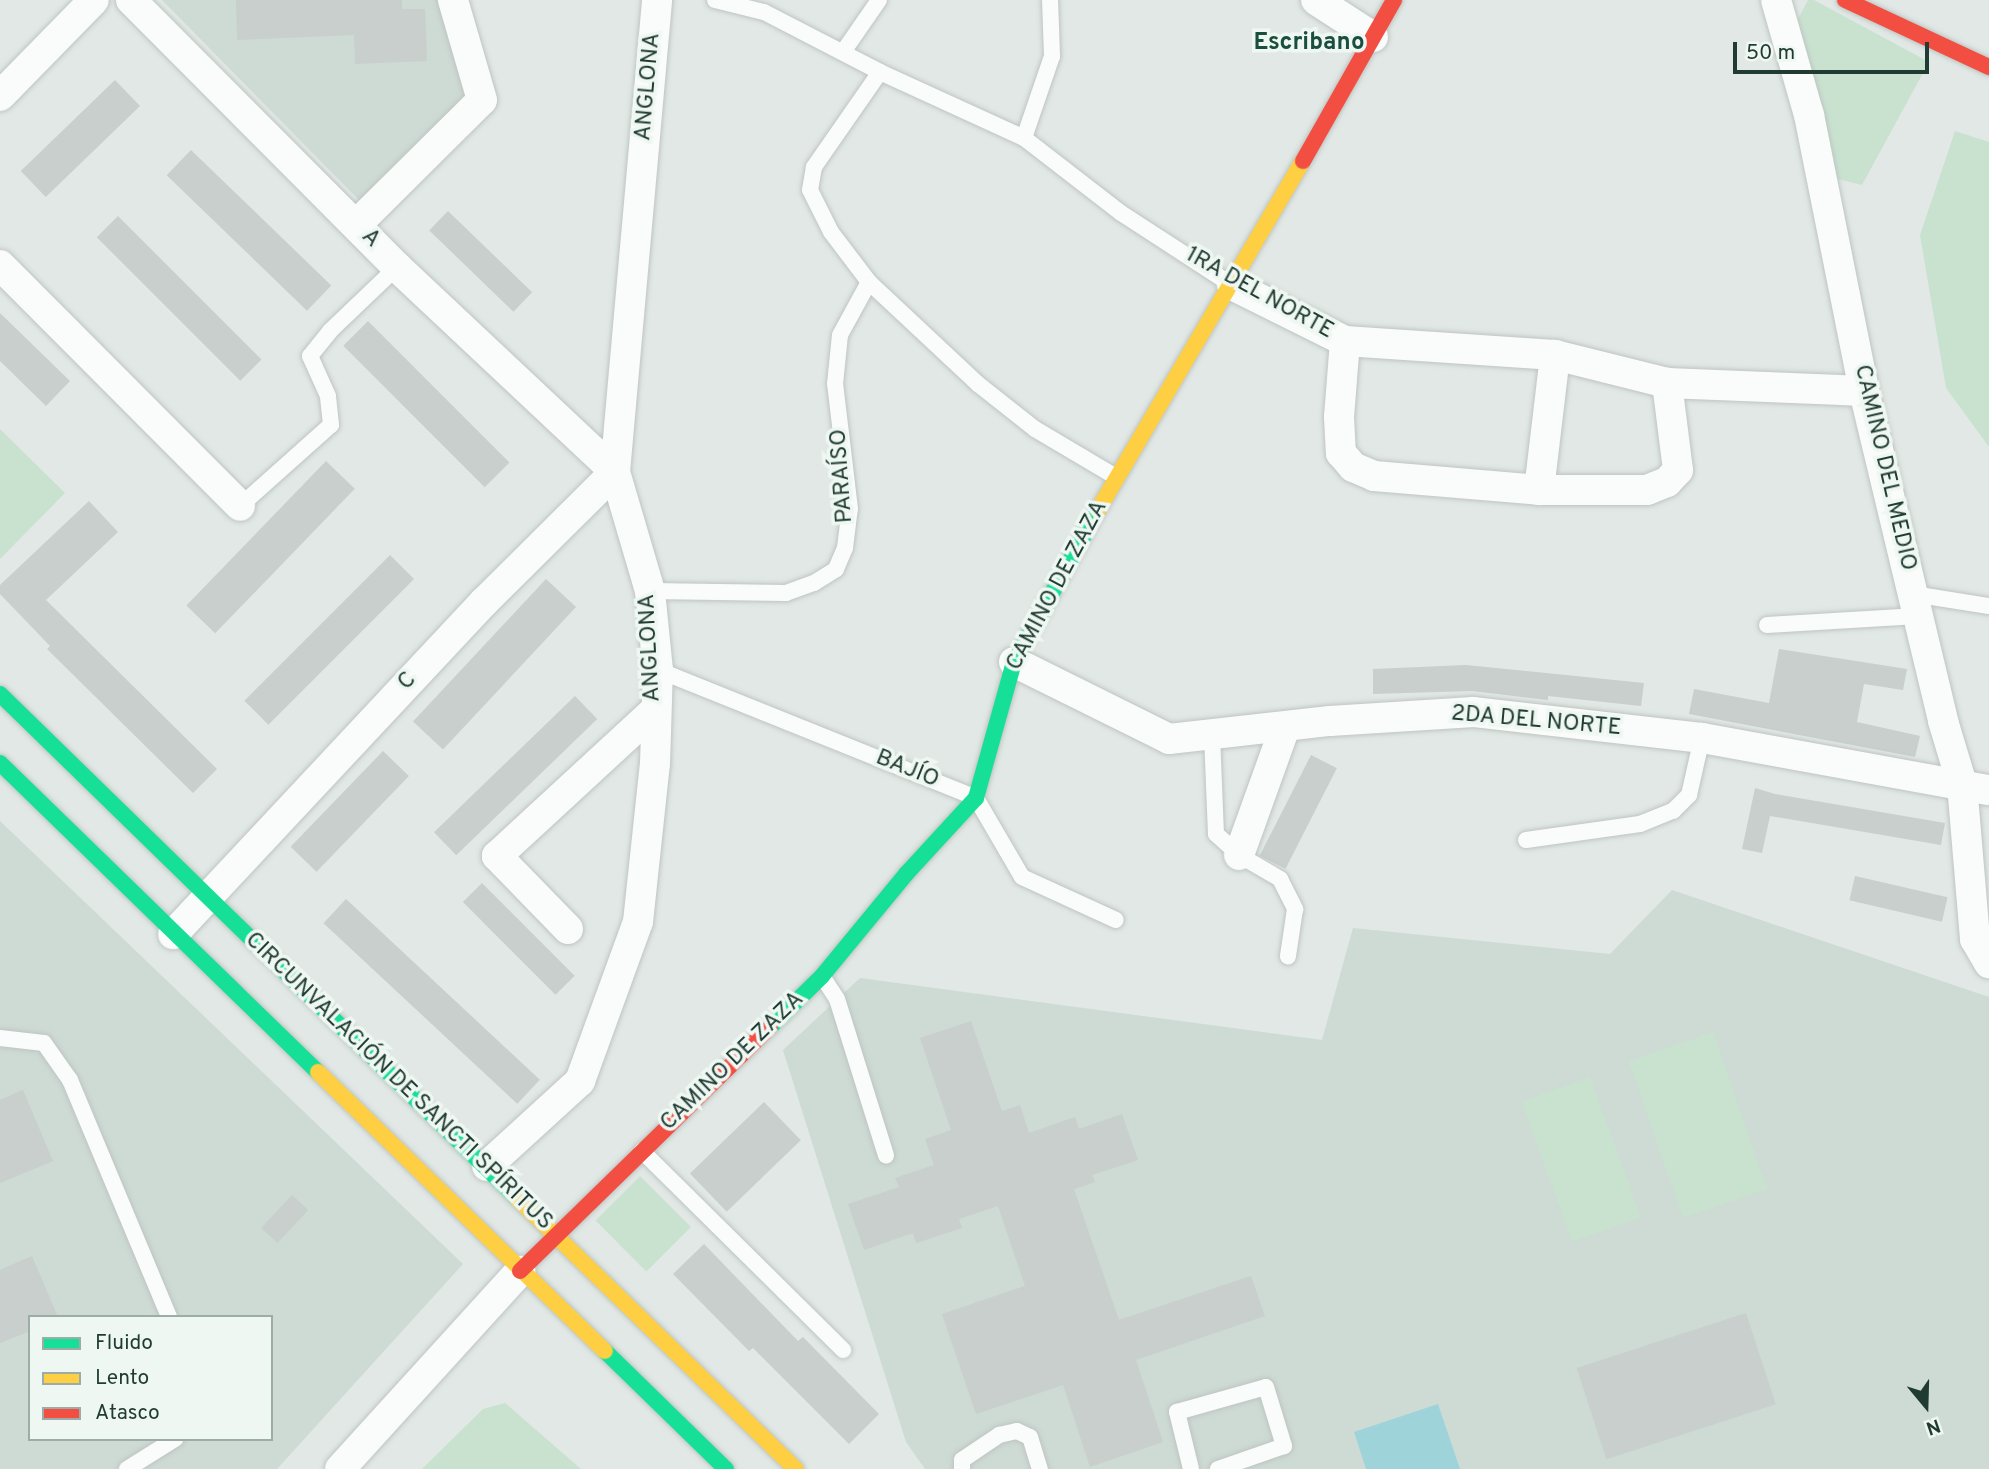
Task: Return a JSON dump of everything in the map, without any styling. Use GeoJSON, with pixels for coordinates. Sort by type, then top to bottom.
{"type":"FeatureCollection","features":[{"type":"Feature","properties":{"kind":"main road","name":"CAMINO DE ZAZA"},"geometry":{"type":"LineString","coordinates":[[520,1271],[822,976],[907,873],[976,798],[1014,662],[1116,477],[1232,285],[1394,0]]}},
{"type":"Feature","properties":{"kind":"main road"},"geometry":{"type":"LineString","coordinates":[[1844,0],[1989,67]]}},
{"type":"Feature","properties":{"kind":"main road","name":"CIRCUNVALACIÓN DE SANCTI SPÍRITUS"},"geometry":{"type":"LineString","coordinates":[[0,694],[796,1469]]}},
{"type":"Feature","properties":{"kind":"main road"},"geometry":{"type":"LineString","coordinates":[[0,763],[726,1469]]}},
{"type":"Feature","properties":{"kind":"street"},"geometry":{"type":"LineString","coordinates":[[0,96],[94,0]]}},
{"type":"Feature","properties":{"kind":"street","name":"A"},"geometry":{"type":"LineString","coordinates":[[131,0],[397,267],[615,472]]}},
{"type":"Feature","properties":{"kind":"street"},"geometry":{"type":"LineString","coordinates":[[356,225],[482,100],[453,0]]}},
{"type":"Feature","properties":{"kind":"street","name":"ANGLONA"},"geometry":{"type":"LineString","coordinates":[[487,1166],[580,1081],[638,922],[655,764],[658,670],[650,591],[615,472],[657,0]]}},
{"type":"Feature","properties":{"kind":"street"},"geometry":{"type":"LineString","coordinates":[[1316,0],[1373,37]]}},
{"type":"Feature","properties":{"kind":"street","name":"CAMINO DEL MEDIO"},"geometry":{"type":"LineString","coordinates":[[1776,0],[1810,115],[1864,391],[1916,605],[1976,787],[1982,951]]}},
{"type":"Feature","properties":{"kind":"street"},"geometry":{"type":"LineString","coordinates":[[0,265],[240,506]]}},
{"type":"Feature","properties":{"kind":"street","name":"1RA DEL NORTE"},"geometry":{"type":"LineString","coordinates":[[1232,285],[1345,341],[1555,355],[1667,383],[1864,391]]}},
{"type":"Feature","properties":{"kind":"street"},"geometry":{"type":"LineString","coordinates":[[1345,341],[1339,417],[1341,453],[1353,467],[1374,477],[1539,490],[1647,490],[1667,482],[1678,470],[1667,383]]}},
{"type":"Feature","properties":{"kind":"street"},"geometry":{"type":"LineString","coordinates":[[1539,490],[1555,355]]}},
{"type":"Feature","properties":{"kind":"street","name":"C"},"geometry":{"type":"LineString","coordinates":[[173,934],[484,602],[615,472]]}},
{"type":"Feature","properties":{"kind":"street","name":"2DA DEL NORTE"},"geometry":{"type":"LineString","coordinates":[[1014,662],[1169,739],[1474,712],[1702,737],[1976,787]]}},
{"type":"Feature","properties":{"kind":"street"},"geometry":{"type":"LineString","coordinates":[[568,929],[497,856],[655,710]]}},
{"type":"Feature","properties":{"kind":"street"},"geometry":{"type":"LineString","coordinates":[[1239,855],[1286,727]]}},
{"type":"Feature","properties":{"kind":"street"},"geometry":{"type":"LineString","coordinates":[[340,1469],[520,1271]]}},
{"type":"Feature","properties":{"kind":"lane","name":"1RA DEL NORTE"},"geometry":{"type":"LineString","coordinates":[[715,0],[764,12],[880,72],[1024,138],[1121,213],[1232,285]]}},
{"type":"Feature","properties":{"kind":"lane"},"geometry":{"type":"LineString","coordinates":[[843,52],[879,0]]}},
{"type":"Feature","properties":{"kind":"lane"},"geometry":{"type":"LineString","coordinates":[[1024,138],[1052,56],[1050,0]]}},
{"type":"Feature","properties":{"kind":"lane"},"geometry":{"type":"LineString","coordinates":[[880,72],[814,167],[810,190],[831,232],[869,282],[978,384],[1035,429],[1116,477]]}},
{"type":"Feature","properties":{"kind":"lane"},"geometry":{"type":"LineString","coordinates":[[240,506],[331,425],[328,396],[310,356],[330,331],[397,267]]}},
{"type":"Feature","properties":{"kind":"lane","name":"PARAÍSO"},"geometry":{"type":"LineString","coordinates":[[650,591],[786,593],[814,583],[836,569],[845,548],[850,509],[835,384],[840,335],[869,282]]}},
{"type":"Feature","properties":{"kind":"lane"},"geometry":{"type":"LineString","coordinates":[[1766,625],[1916,605],[1989,606]]}},
{"type":"Feature","properties":{"kind":"lane","name":"BAJÍO"},"geometry":{"type":"LineString","coordinates":[[658,670],[976,798]]}},
{"type":"Feature","properties":{"kind":"lane"},"geometry":{"type":"LineString","coordinates":[[1212,735],[1216,834],[1239,855],[1280,879],[1295,909],[1288,956]]}},
{"type":"Feature","properties":{"kind":"lane"},"geometry":{"type":"LineString","coordinates":[[1525,840],[1640,824],[1674,811],[1689,795],[1702,737]]}},
{"type":"Feature","properties":{"kind":"lane"},"geometry":{"type":"LineString","coordinates":[[976,798],[1023,877],[1116,920]]}},
{"type":"Feature","properties":{"kind":"lane"},"geometry":{"type":"LineString","coordinates":[[822,976],[837,999],[886,1156]]}},
{"type":"Feature","properties":{"kind":"lane"},"geometry":{"type":"LineString","coordinates":[[0,1038],[44,1043],[70,1080],[168,1315]]}},
{"type":"Feature","properties":{"kind":"lane"},"geometry":{"type":"LineString","coordinates":[[642,1151],[843,1350]]}},
{"type":"Feature","properties":{"kind":"lane"},"geometry":{"type":"LineString","coordinates":[[1191,1469],[1177,1412],[1266,1387],[1284,1446],[1218,1469]]}},
{"type":"Feature","properties":{"kind":"lane"},"geometry":{"type":"LineString","coordinates":[[962,1469],[962,1460],[989,1441],[999,1435],[1017,1432],[1030,1437],[1040,1469]]}},
{"type":"Feature","properties":{"kind":"lane"},"geometry":{"type":"LineString","coordinates":[[127,1469],[172,1441]]}},
{"type":"Feature","properties":{"kind":"shaded area"},"geometry":{"type":"Polygon","coordinates":[[[162,0],[437,0],[470,94],[360,201],[162,0]]]}},
{"type":"Feature","properties":{"kind":"shaded area"},"geometry":{"type":"Polygon","coordinates":[[[0,821],[463,1264],[277,1469],[0,1469],[0,821]]]}},
{"type":"Feature","properties":{"kind":"shaded area"},"geometry":{"type":"Polygon","coordinates":[[[1672,890],[1989,997],[1989,1469],[925,1469],[906,1442],[783,1050],[860,978],[1322,1040],[1353,928],[1610,954],[1672,890]]]}},
{"type":"Feature","properties":{"kind":"green space"},"geometry":{"type":"Polygon","coordinates":[[[1808,0],[1814,0],[1929,62],[1862,185],[1833,178],[1798,19],[1808,0]]]}},
{"type":"Feature","properties":{"kind":"green space"},"geometry":{"type":"Polygon","coordinates":[[[1955,131],[1989,142],[1989,447],[1946,388],[1920,235],[1955,131]]]}},
{"type":"Feature","properties":{"kind":"green space"},"geometry":{"type":"Polygon","coordinates":[[[0,429],[65,493],[0,559],[0,429]]]}},
{"type":"Feature","properties":{"kind":"green space"},"geometry":{"type":"Polygon","coordinates":[[[1713,1032],[1767,1189],[1683,1218],[1629,1061],[1713,1032]]]}},
{"type":"Feature","properties":{"kind":"green space"},"geometry":{"type":"Polygon","coordinates":[[[1590,1077],[1641,1217],[1572,1242],[1521,1102],[1590,1077]]]}},
{"type":"Feature","properties":{"kind":"green space"},"geometry":{"type":"Polygon","coordinates":[[[640,1176],[691,1227],[646,1271],[595,1221],[640,1176]]]}},
{"type":"Feature","properties":{"kind":"green space"},"geometry":{"type":"Polygon","coordinates":[[[505,1403],[581,1469],[422,1469],[483,1409],[505,1403]]]}},
{"type":"Feature","properties":{"kind":"water"},"geometry":{"type":"Polygon","coordinates":[[[1438,1404],[1460,1469],[1366,1469],[1354,1432],[1438,1404]]]}},
{"type":"Feature","properties":{"kind":"building"},"geometry":{"type":"Polygon","coordinates":[[[236,0],[402,0],[402,9],[425,9],[427,61],[355,64],[354,35],[237,40],[236,0]]]}},
{"type":"Feature","properties":{"kind":"building"},"geometry":{"type":"Polygon","coordinates":[[[115,80],[140,106],[46,197],[21,171],[115,80]]]}},
{"type":"Feature","properties":{"kind":"building"},"geometry":{"type":"Polygon","coordinates":[[[191,150],[331,285],[307,311],[167,175],[191,150]]]}},
{"type":"Feature","properties":{"kind":"building"},"geometry":{"type":"Polygon","coordinates":[[[448,211],[532,292],[513,312],[429,230],[448,211]]]}},
{"type":"Feature","properties":{"kind":"building"},"geometry":{"type":"Polygon","coordinates":[[[118,216],[262,360],[240,381],[97,237],[118,216]]]}},
{"type":"Feature","properties":{"kind":"building"},"geometry":{"type":"Polygon","coordinates":[[[0,313],[70,381],[46,406],[0,361],[0,313]]]}},
{"type":"Feature","properties":{"kind":"building"},"geometry":{"type":"Polygon","coordinates":[[[368,321],[509,462],[485,487],[343,346],[368,321]]]}},
{"type":"Feature","properties":{"kind":"building"},"geometry":{"type":"Polygon","coordinates":[[[326,461],[355,489],[215,633],[186,606],[326,461]]]}},
{"type":"Feature","properties":{"kind":"building"},"geometry":{"type":"Polygon","coordinates":[[[89,501],[118,532],[46,600],[217,769],[193,793],[47,649],[50,646],[0,594],[0,585],[89,501]]]}},
{"type":"Feature","properties":{"kind":"building"},"geometry":{"type":"Polygon","coordinates":[[[390,555],[414,579],[268,725],[244,701],[390,555]]]}},
{"type":"Feature","properties":{"kind":"building"},"geometry":{"type":"Polygon","coordinates":[[[546,579],[576,607],[443,750],[413,722],[546,579]]]}},
{"type":"Feature","properties":{"kind":"building"},"geometry":{"type":"Polygon","coordinates":[[[1779,649],[1907,669],[1903,690],[1864,684],[1857,722],[1920,736],[1915,757],[1689,714],[1694,689],[1769,703],[1779,649]]]}},
{"type":"Feature","properties":{"kind":"building"},"geometry":{"type":"Polygon","coordinates":[[[1466,665],[1644,683],[1641,706],[1548,696],[1548,700],[1472,691],[1373,694],[1373,669],[1466,665]]]}},
{"type":"Feature","properties":{"kind":"building"},"geometry":{"type":"Polygon","coordinates":[[[575,696],[597,719],[456,855],[434,832],[575,696]]]}},
{"type":"Feature","properties":{"kind":"building"},"geometry":{"type":"Polygon","coordinates":[[[383,751],[409,776],[317,872],[291,847],[383,751]]]}},
{"type":"Feature","properties":{"kind":"building"},"geometry":{"type":"Polygon","coordinates":[[[1311,755],[1337,768],[1286,869],[1260,856],[1311,755]]]}},
{"type":"Feature","properties":{"kind":"building"},"geometry":{"type":"Polygon","coordinates":[[[1755,788],[1775,794],[1945,823],[1941,845],[1770,816],[1762,853],[1742,849],[1755,788]]]}},
{"type":"Feature","properties":{"kind":"building"},"geometry":{"type":"Polygon","coordinates":[[[1855,876],[1948,897],[1942,922],[1849,900],[1855,876]]]}},
{"type":"Feature","properties":{"kind":"building"},"geometry":{"type":"Polygon","coordinates":[[[482,883],[575,976],[556,995],[463,902],[482,883]]]}},
{"type":"Feature","properties":{"kind":"building"},"geometry":{"type":"Polygon","coordinates":[[[346,899],[540,1080],[517,1104],[323,923],[346,899]]]}},
{"type":"Feature","properties":{"kind":"building"},"geometry":{"type":"Polygon","coordinates":[[[971,1021],[1002,1111],[1020,1105],[1029,1133],[1075,1117],[1079,1129],[1122,1114],[1138,1160],[1092,1175],[1095,1182],[1074,1189],[1119,1320],[1251,1276],[1265,1316],[1136,1360],[1163,1442],[1090,1467],[1063,1385],[976,1414],[942,1314],[1025,1286],[998,1206],[959,1219],[962,1228],[916,1243],[913,1233],[864,1250],[848,1204],[899,1187],[895,1178],[934,1165],[925,1139],[951,1130],[920,1038],[971,1021]]]}},
{"type":"Feature","properties":{"kind":"building"},"geometry":{"type":"Polygon","coordinates":[[[23,1090],[53,1161],[0,1183],[0,1100],[23,1090]]]}},
{"type":"Feature","properties":{"kind":"building"},"geometry":{"type":"Polygon","coordinates":[[[764,1102],[801,1140],[727,1212],[690,1174],[764,1102]]]}},
{"type":"Feature","properties":{"kind":"building"},"geometry":{"type":"Polygon","coordinates":[[[292,1195],[308,1210],[277,1243],[261,1228],[292,1195]]]}},
{"type":"Feature","properties":{"kind":"building"},"geometry":{"type":"Polygon","coordinates":[[[704,1244],[798,1341],[803,1337],[879,1414],[849,1444],[753,1348],[749,1351],[673,1274],[704,1244]]]}},
{"type":"Feature","properties":{"kind":"building"},"geometry":{"type":"Polygon","coordinates":[[[32,1256],[57,1315],[28,1315],[28,1332],[0,1343],[0,1270],[32,1256]]]}},
{"type":"Feature","properties":{"kind":"building"},"geometry":{"type":"Polygon","coordinates":[[[1746,1313],[1776,1404],[1606,1459],[1577,1368],[1746,1313]]]}},
{"type":"Feature","properties":{"kind":"traffic: fast"},"geometry":{"type":"LineString","coordinates":[[770,1027],[822,976],[907,873],[976,798],[1014,662],[1098,510]]}},
{"type":"Feature","properties":{"kind":"traffic: fast"},"geometry":{"type":"LineString","coordinates":[[0,694],[517,1198]]}},
{"type":"Feature","properties":{"kind":"traffic: fast"},"geometry":{"type":"LineString","coordinates":[[0,763],[318,1072]]}},
{"type":"Feature","properties":{"kind":"traffic: fast"},"geometry":{"type":"LineString","coordinates":[[605,1351],[726,1469]]}},
{"type":"Feature","properties":{"kind":"traffic: slow"},"geometry":{"type":"LineString","coordinates":[[1098,510],[1303,161]]}},
{"type":"Feature","properties":{"kind":"traffic: slow"},"geometry":{"type":"LineString","coordinates":[[318,1072],[605,1351]]}},
{"type":"Feature","properties":{"kind":"traffic: slow"},"geometry":{"type":"LineString","coordinates":[[517,1198],[796,1469]]}},
{"type":"Feature","properties":{"kind":"traffic: jam"},"geometry":{"type":"LineString","coordinates":[[1303,161],[1394,0]]}},
{"type":"Feature","properties":{"kind":"traffic: jam"},"geometry":{"type":"LineString","coordinates":[[1845,0],[1989,67]]}},
{"type":"Feature","properties":{"kind":"traffic: jam"},"geometry":{"type":"LineString","coordinates":[[520,1271],[770,1027]]}},
{"type":"Feature","properties":{"kind":"district","name":"Escribano"},"geometry":{"type":"Point","coordinates":[1309,44]}}]}
